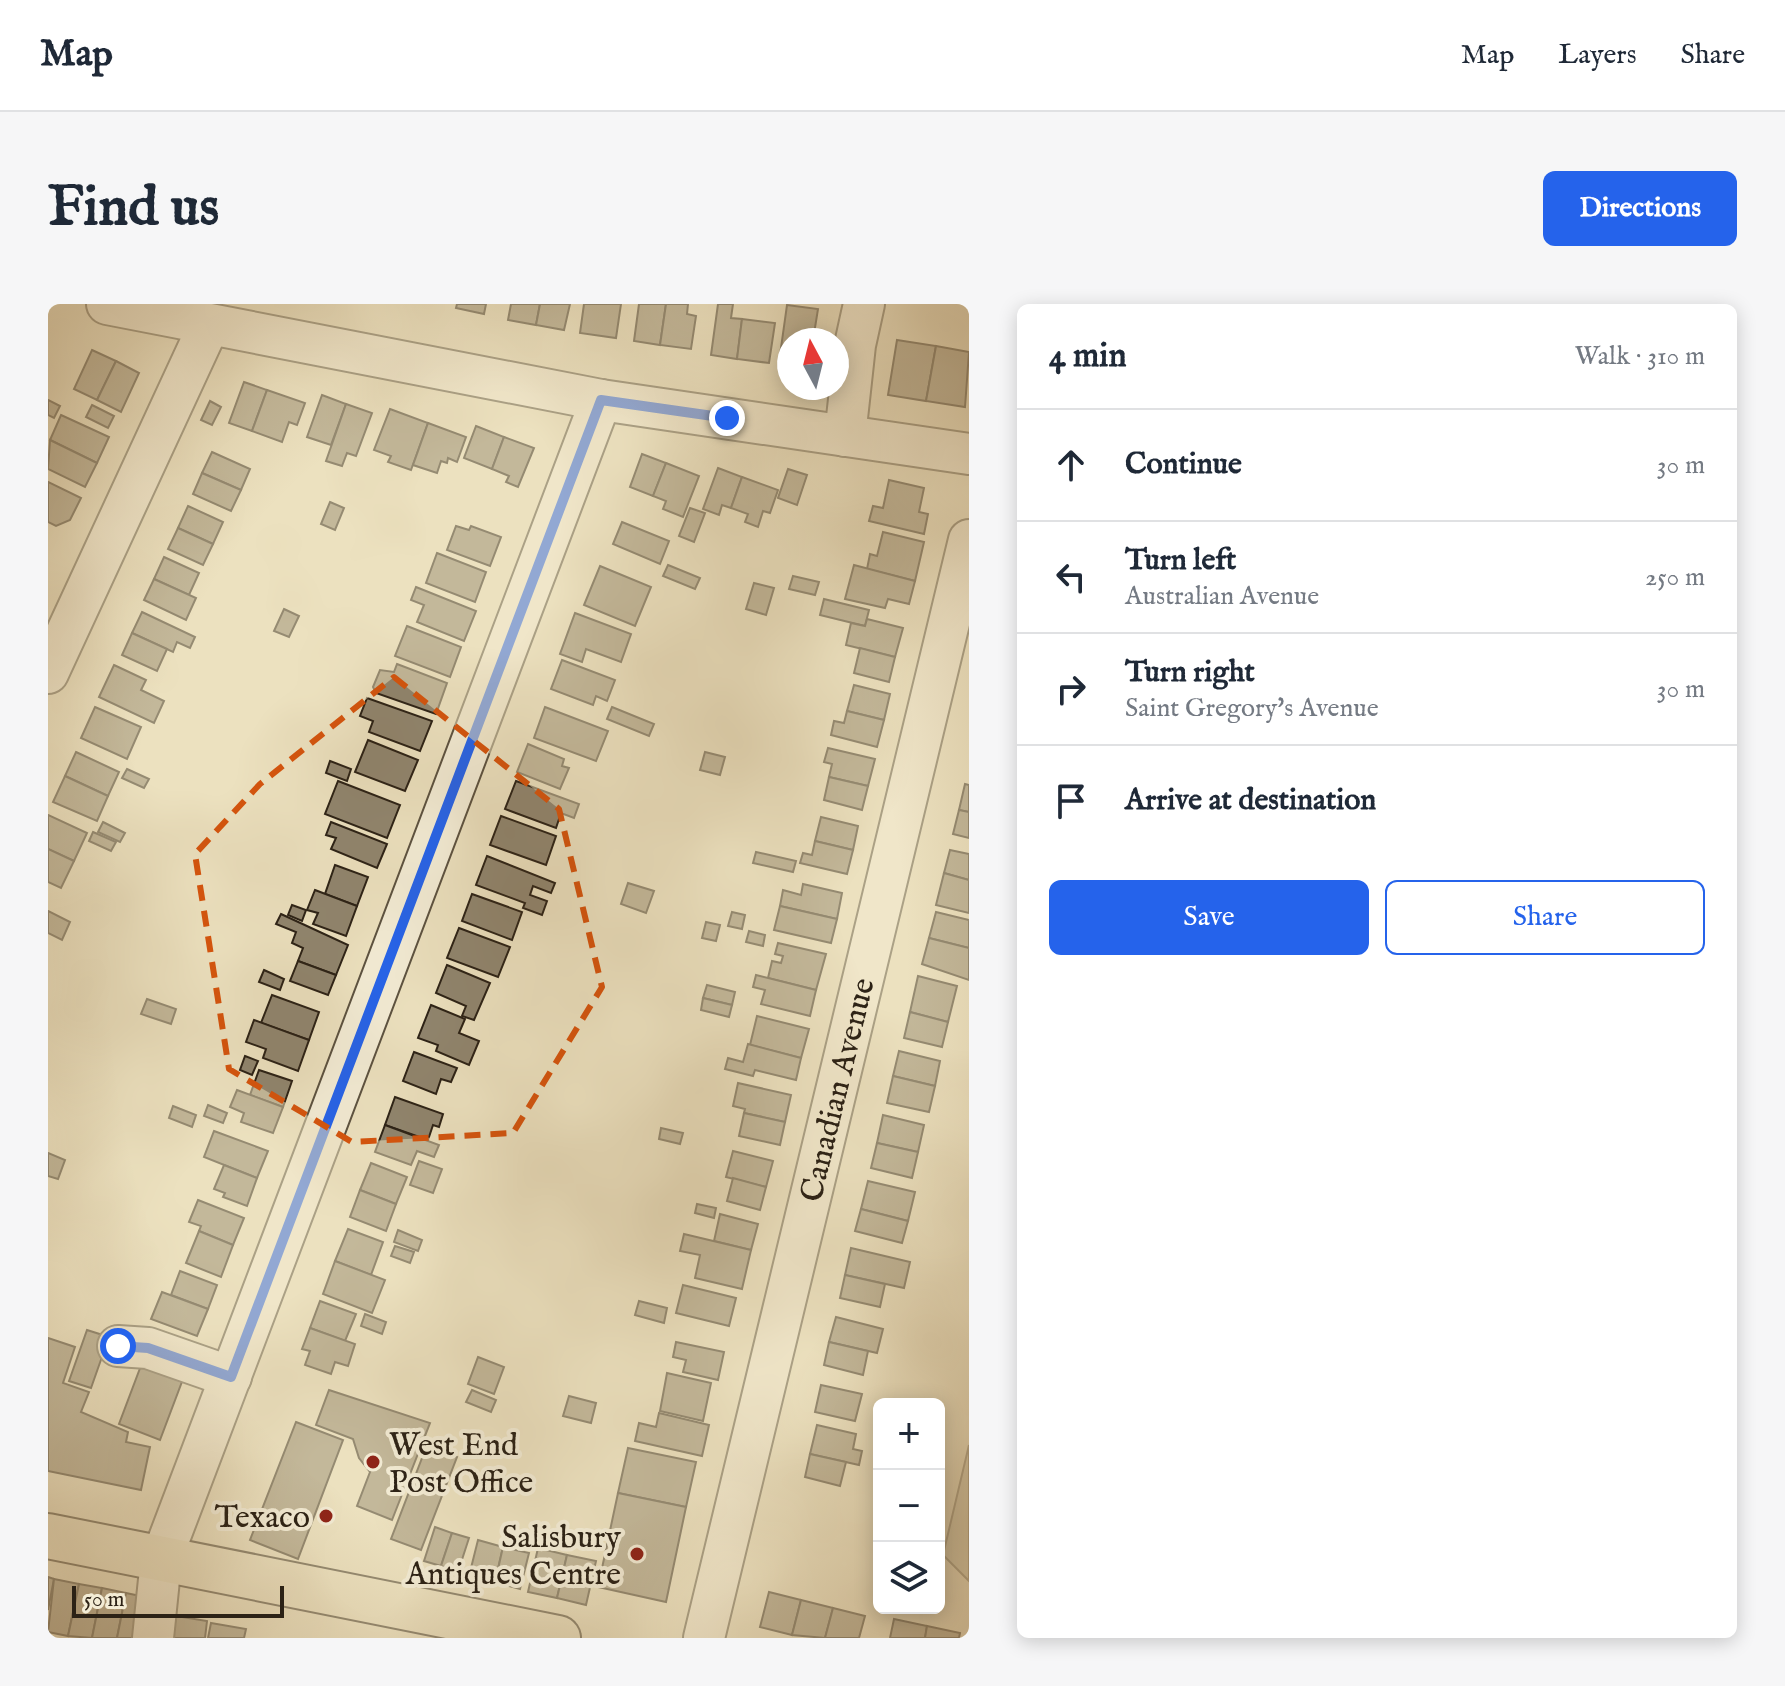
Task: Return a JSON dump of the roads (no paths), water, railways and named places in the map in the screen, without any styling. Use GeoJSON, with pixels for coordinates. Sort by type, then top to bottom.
{"type":"FeatureCollection","features":[{"type":"Feature","properties":{"kind":"highway"},"geometry":{"type":"LineString","coordinates":[[48,1536],[558,1638]]}},
{"type":"Feature","properties":{"kind":"street"},"geometry":{"type":"LineString","coordinates":[[107,304],[601,400],[969,454]]}},
{"type":"Feature","properties":{"kind":"street"},"geometry":{"type":"LineString","coordinates":[[845,436],[855,345],[864,304]]}},
{"type":"Feature","properties":{"kind":"street"},"geometry":{"type":"LineString","coordinates":[[48,673],[209,325]]}},
{"type":"Feature","properties":{"kind":"street"},"geometry":{"type":"LineString","coordinates":[[153,1638],[161,1560],[601,400]]}},
{"type":"Feature","properties":{"kind":"street","name":"Canadian Avenue"},"geometry":{"type":"LineString","coordinates":[[704,1638],[969,540]]}},
{"type":"Feature","properties":{"kind":"street"},"geometry":{"type":"LineString","coordinates":[[118,1346],[148,1348],[231,1377]]}},
{"type":"Feature","properties":{"kind":"place","name":"West End Post Office"},"geometry":{"type":"Point","coordinates":[373,1462]}},
{"type":"Feature","properties":{"kind":"place","name":"Texaco"},"geometry":{"type":"Point","coordinates":[326,1516]}},
{"type":"Feature","properties":{"kind":"place","name":"Salisbury Antiques Centre"},"geometry":{"type":"Point","coordinates":[637,1554]}}]}
